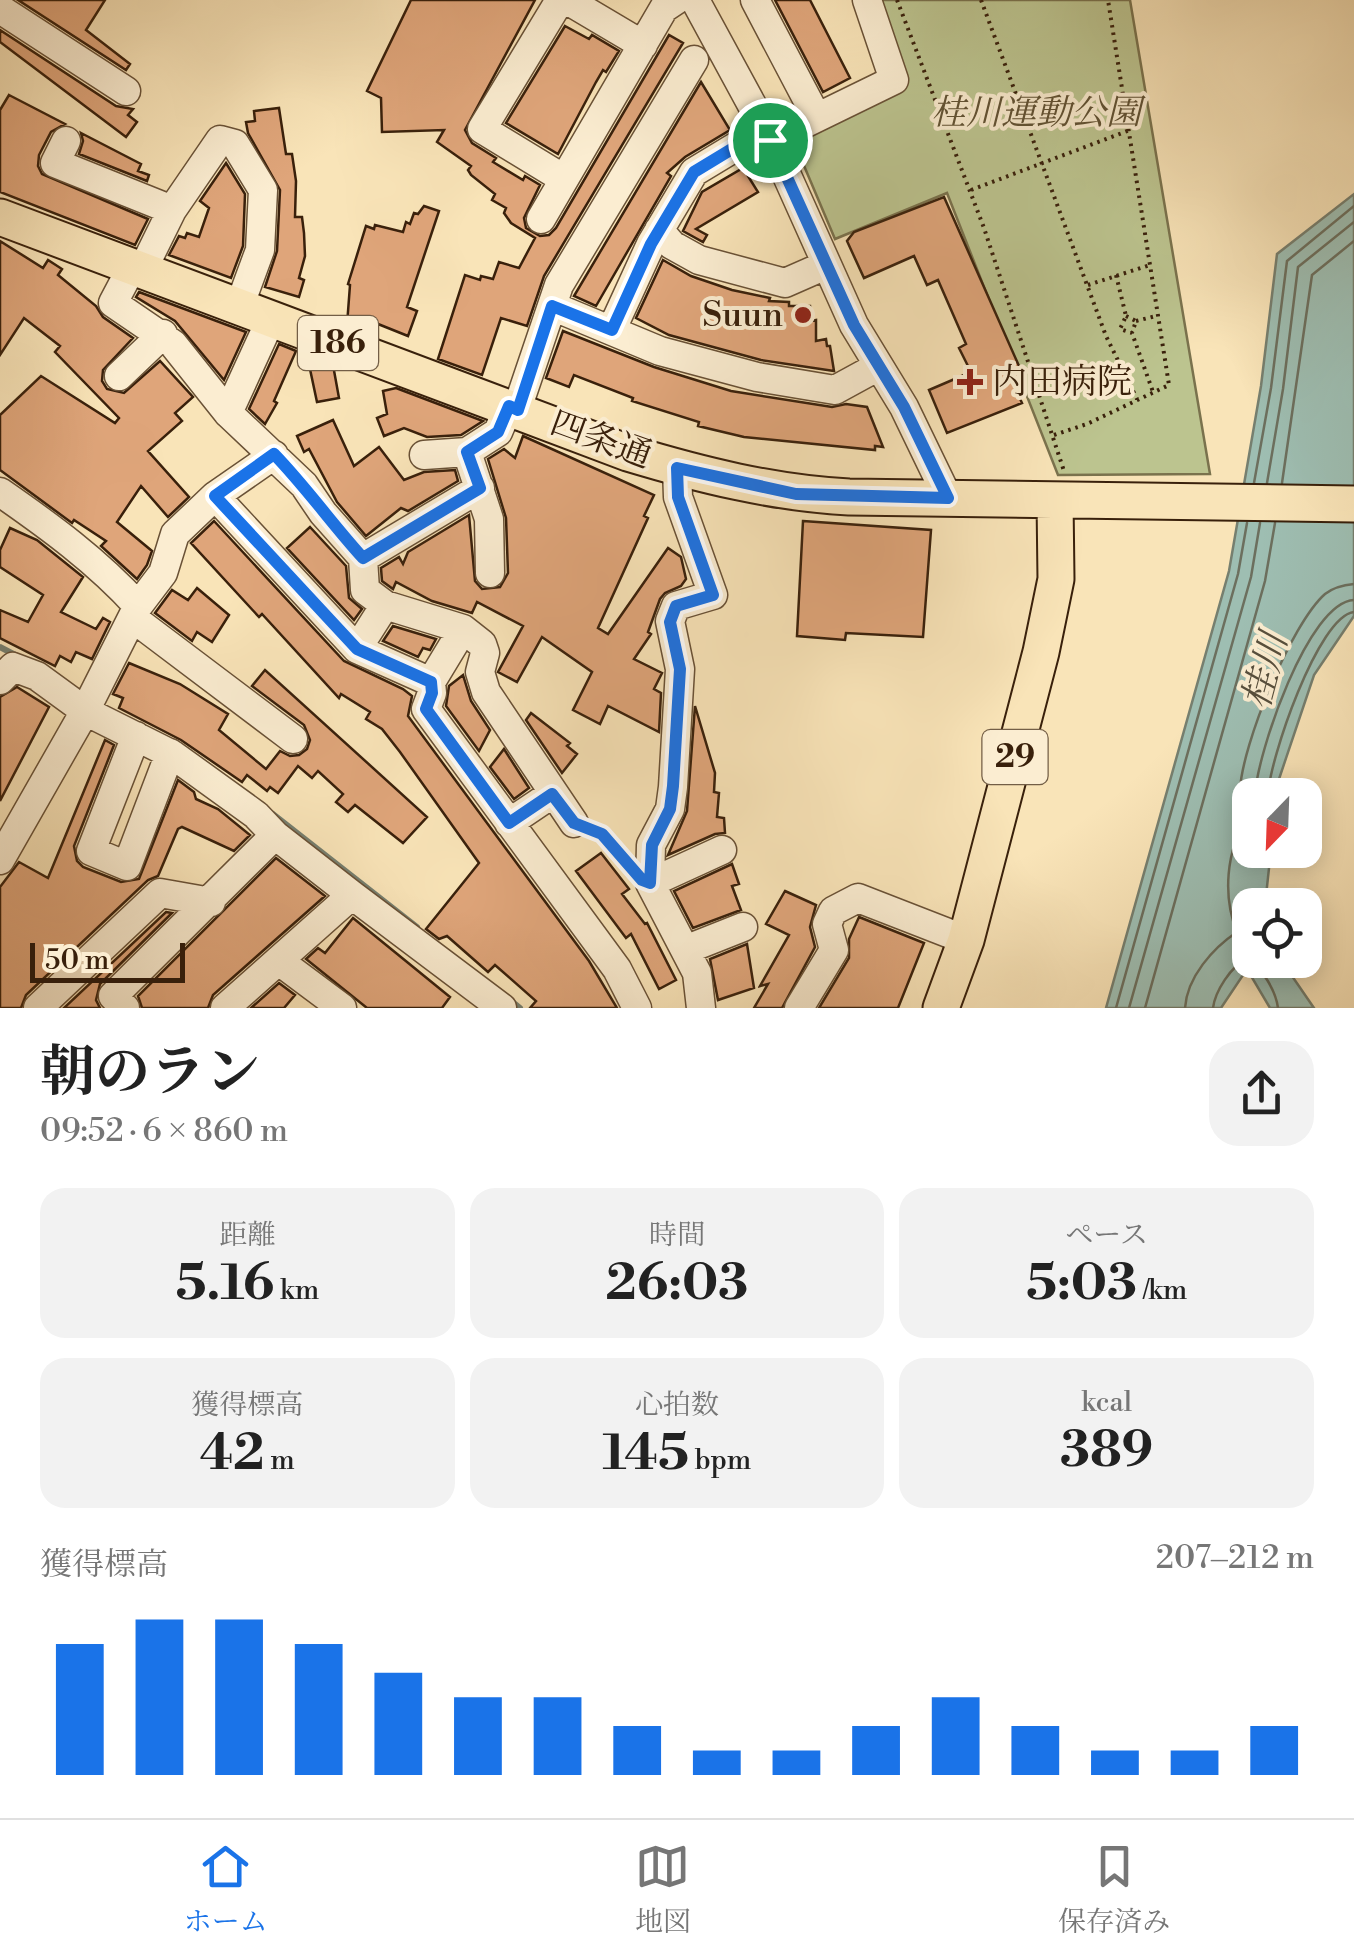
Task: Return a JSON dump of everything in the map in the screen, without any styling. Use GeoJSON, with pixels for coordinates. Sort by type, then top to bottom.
{"type":"FeatureCollection","features":[{"type":"Feature","properties":{"kind":"main road","name":"四条通"},"geometry":{"type":"LineString","coordinates":[[0,216],[628,452],[677,468],[796,494],[1354,504]]}},
{"type":"Feature","properties":{"kind":"main road","name":"29"},"geometry":{"type":"LineString","coordinates":[[941,1008],[966,940],[1049,616],[1073,500]]}},
{"type":"Feature","properties":{"kind":"street"},"geometry":{"type":"LineString","coordinates":[[564,179],[482,129],[563,0],[642,45]]}},
{"type":"Feature","properties":{"kind":"street"},"geometry":{"type":"LineString","coordinates":[[541,220],[664,8],[676,0]]}},
{"type":"Feature","properties":{"kind":"street"},"geometry":{"type":"LineString","coordinates":[[694,0],[768,135],[854,325],[904,407],[948,498]]}},
{"type":"Feature","properties":{"kind":"street"},"geometry":{"type":"LineString","coordinates":[[755,0],[816,116]]}},
{"type":"Feature","properties":{"kind":"street"},"geometry":{"type":"LineString","coordinates":[[612,330],[659,230],[694,172],[894,80],[867,0]]}},
{"type":"Feature","properties":{"kind":"street"},"geometry":{"type":"LineString","coordinates":[[0,9],[126,91]]}},
{"type":"Feature","properties":{"kind":"street"},"geometry":{"type":"LineString","coordinates":[[424,456],[467,452],[498,432],[513,408],[559,284],[694,60]]}},
{"type":"Feature","properties":{"kind":"street"},"geometry":{"type":"LineString","coordinates":[[228,413],[255,313],[263,190],[234,144],[220,140],[114,303],[162,334],[228,413],[304,485],[363,558],[365,590],[385,605],[463,628],[482,644],[480,672],[486,692],[574,823]]}},
{"type":"Feature","properties":{"kind":"street"},"geometry":{"type":"LineString","coordinates":[[66,141],[56,163],[172,210]]}},
{"type":"Feature","properties":{"kind":"street"},"geometry":{"type":"LineString","coordinates":[[659,230],[672,244],[699,260],[785,284],[826,265]]}},
{"type":"Feature","properties":{"kind":"street"},"geometry":{"type":"LineString","coordinates":[[552,306],[660,350],[757,377],[835,390],[878,366]]}},
{"type":"Feature","properties":{"kind":"street"},"geometry":{"type":"LineString","coordinates":[[119,376],[162,334]]}},
{"type":"Feature","properties":{"kind":"street"},"geometry":{"type":"LineString","coordinates":[[467,452],[489,519],[490,573]]}},
{"type":"Feature","properties":{"kind":"street"},"geometry":{"type":"LineString","coordinates":[[0,860],[10,820],[85,711],[136,612],[163,573],[175,534],[215,496],[274,454]]}},
{"type":"Feature","properties":{"kind":"street"},"geometry":{"type":"LineString","coordinates":[[677,468],[678,497],[713,595],[676,606],[670,622],[680,669],[673,786],[670,809],[652,845],[650,883],[697,973],[701,1008]]}},
{"type":"Feature","properties":{"kind":"street"},"geometry":{"type":"LineString","coordinates":[[363,558],[480,488]]}},
{"type":"Feature","properties":{"kind":"street"},"geometry":{"type":"LineString","coordinates":[[0,492],[56,531],[112,578],[136,612],[293,739]]}},
{"type":"Feature","properties":{"kind":"street"},"geometry":{"type":"LineString","coordinates":[[215,496],[357,649],[431,682]]}},
{"type":"Feature","properties":{"kind":"street"},"geometry":{"type":"LineString","coordinates":[[357,649],[385,605]]}},
{"type":"Feature","properties":{"kind":"street"},"geometry":{"type":"LineString","coordinates":[[463,628],[431,682],[426,709],[617,969],[637,1008]]}},
{"type":"Feature","properties":{"kind":"street"},"geometry":{"type":"LineString","coordinates":[[0,680],[13,667],[37,676],[85,711],[170,753],[256,815],[275,835],[502,1008]]}},
{"type":"Feature","properties":{"kind":"street"},"geometry":{"type":"LineString","coordinates":[[136,736],[91,851],[127,866],[170,753]]}},
{"type":"Feature","properties":{"kind":"street"},"geometry":{"type":"LineString","coordinates":[[509,823],[552,794]]}},
{"type":"Feature","properties":{"kind":"street"},"geometry":{"type":"LineString","coordinates":[[124,1008],[113,996],[275,835]]}},
{"type":"Feature","properties":{"kind":"street"},"geometry":{"type":"LineString","coordinates":[[650,883],[722,850]]}},
{"type":"Feature","properties":{"kind":"street"},"geometry":{"type":"LineString","coordinates":[[38,1008],[160,894],[211,902]]}},
{"type":"Feature","properties":{"kind":"street"},"geometry":{"type":"LineString","coordinates":[[225,1008],[352,895]]}},
{"type":"Feature","properties":{"kind":"street"},"geometry":{"type":"LineString","coordinates":[[798,1008],[834,950],[826,924],[832,911],[858,898],[966,940]]}},
{"type":"Feature","properties":{"kind":"street"},"geometry":{"type":"LineString","coordinates":[[685,950],[743,928]]}},
{"type":"Feature","properties":{"kind":"street"},"geometry":{"type":"LineString","coordinates":[[278,960],[342,1008]]}},
{"type":"Feature","properties":{"kind":"path"},"geometry":{"type":"LineString","coordinates":[[897,0],[970,190],[1073,500]]}},
{"type":"Feature","properties":{"kind":"path"},"geometry":{"type":"LineString","coordinates":[[981,0],[1106,336],[1137,399]]}},
{"type":"Feature","properties":{"kind":"path"},"geometry":{"type":"LineString","coordinates":[[1054,436],[1169,385],[1108,0]]}},
{"type":"Feature","properties":{"kind":"path"},"geometry":{"type":"LineString","coordinates":[[970,190],[1130,130]]}},
{"type":"Feature","properties":{"kind":"path"},"geometry":{"type":"LineString","coordinates":[[1088,286],[1150,265]]}},
{"type":"Feature","properties":{"kind":"path"},"geometry":{"type":"LineString","coordinates":[[1106,336],[1120,328],[1126,316],[1116,276]]}},
{"type":"Feature","properties":{"kind":"path"},"geometry":{"type":"LineString","coordinates":[[1126,316],[1136,320],[1158,316]]}},
{"type":"Feature","properties":{"kind":"path"},"geometry":{"type":"LineString","coordinates":[[1136,320],[1132,333],[1153,392]]}},
{"type":"Feature","properties":{"kind":"path"},"geometry":{"type":"LineString","coordinates":[[1120,328],[1132,333]]}},
{"type":"Feature","properties":{"kind":"path"},"geometry":{"type":"LineString","coordinates":[[574,823],[602,834],[642,880],[650,883]]}},
{"type":"Feature","properties":{"kind":"green space","name":"桂川運動公園"},"geometry":{"type":"Polygon","coordinates":[[[872,0],[1130,0],[1210,474],[1058,475],[947,193],[835,239],[794,142],[905,86],[872,0]]]}},
{"type":"Feature","properties":{"kind":"water","name":"桂川"},"geometry":{"type":"Polygon","coordinates":[[[1354,194],[1354,616],[1314,675],[1279,778],[1232,778],[1232,868],[1269,868],[1267,888],[1232,888],[1232,978],[1241,978],[1221,1008],[1106,1008],[1229,571],[1261,386],[1277,254],[1354,194]]]}},
{"type":"Feature","properties":{"kind":"water"},"geometry":{"type":"Polygon","coordinates":[[[1252,978],[1293,978],[1314,1008],[1270,1008],[1252,978]]]}},
{"type":"Feature","properties":{"kind":"building"},"geometry":{"type":"Polygon","coordinates":[[[18,0],[105,0],[86,30],[130,64],[126,70],[18,0]]]}},
{"type":"Feature","properties":{"kind":"building"},"geometry":{"type":"Polygon","coordinates":[[[411,0],[535,0],[465,130],[472,143],[496,158],[493,162],[540,185],[524,218],[526,228],[540,236],[549,235],[556,228],[669,35],[683,43],[544,276],[527,326],[501,318],[482,375],[438,359],[465,275],[493,279],[499,262],[519,268],[535,238],[511,223],[504,213],[506,208],[492,200],[495,194],[471,175],[471,166],[437,142],[444,130],[382,132],[381,98],[367,91],[411,0]]]}},
{"type":"Feature","properties":{"kind":"building"},"geometry":{"type":"Polygon","coordinates":[[[775,0],[810,0],[850,78],[823,92],[775,0]]]}},
{"type":"Feature","properties":{"kind":"building"},"geometry":{"type":"Polygon","coordinates":[[[565,26],[589,39],[592,35],[619,51],[606,72],[603,70],[558,154],[506,123],[565,26]]]}},
{"type":"Feature","properties":{"kind":"building"},"geometry":{"type":"Polygon","coordinates":[[[0,30],[116,106],[133,109],[128,115],[137,122],[126,137],[0,42],[0,30]]]}},
{"type":"Feature","properties":{"kind":"building"},"geometry":{"type":"Polygon","coordinates":[[[701,82],[730,130],[685,157],[667,173],[671,176],[596,306],[574,296],[701,82]]]}},
{"type":"Feature","properties":{"kind":"building"},"geometry":{"type":"Polygon","coordinates":[[[9,95],[65,124],[51,132],[39,155],[42,174],[148,219],[135,245],[0,192],[0,110],[9,95]]]}},
{"type":"Feature","properties":{"kind":"building"},"geometry":{"type":"Polygon","coordinates":[[[279,108],[286,154],[292,154],[296,181],[295,217],[302,217],[304,233],[305,256],[299,278],[304,280],[299,297],[265,287],[277,251],[280,190],[248,133],[246,122],[255,121],[254,111],[279,108]]]}},
{"type":"Feature","properties":{"kind":"building"},"geometry":{"type":"Polygon","coordinates":[[[81,133],[141,164],[138,171],[149,175],[147,181],[79,154],[81,133]]]}},
{"type":"Feature","properties":{"kind":"building"},"geometry":{"type":"Polygon","coordinates":[[[226,163],[245,194],[243,246],[231,278],[169,255],[179,236],[185,238],[187,233],[199,237],[209,208],[200,201],[226,163]]]}},
{"type":"Feature","properties":{"kind":"building"},"geometry":{"type":"Polygon","coordinates":[[[743,168],[758,192],[696,229],[707,235],[703,242],[683,231],[702,192],[743,168]]]}},
{"type":"Feature","properties":{"kind":"building"},"geometry":{"type":"Polygon","coordinates":[[[944,197],[1023,375],[1015,379],[1022,403],[947,433],[929,390],[971,372],[959,348],[966,344],[938,280],[927,285],[914,256],[864,278],[847,241],[854,232],[944,197]]]}},
{"type":"Feature","properties":{"kind":"building"},"geometry":{"type":"Polygon","coordinates":[[[424,206],[439,211],[407,307],[417,311],[408,336],[378,324],[374,335],[347,325],[348,284],[366,226],[403,232],[406,222],[410,224],[414,213],[418,214],[424,206]]]}},
{"type":"Feature","properties":{"kind":"building"},"geometry":{"type":"Polygon","coordinates":[[[0,241],[43,268],[48,260],[62,269],[58,275],[96,306],[103,317],[133,338],[103,370],[102,381],[107,389],[124,393],[160,361],[193,397],[175,413],[182,421],[148,451],[189,497],[168,517],[141,486],[117,522],[152,551],[137,579],[101,546],[106,541],[74,520],[72,523],[0,470],[0,415],[41,376],[115,423],[119,418],[55,352],[60,346],[24,318],[0,355],[0,241]]]}},
{"type":"Feature","properties":{"kind":"building"},"geometry":{"type":"Polygon","coordinates":[[[663,260],[691,276],[732,290],[770,298],[769,301],[789,302],[789,306],[810,306],[811,321],[816,320],[816,341],[826,339],[834,371],[761,360],[669,335],[636,318],[663,260]]]}},
{"type":"Feature","properties":{"kind":"building"},"geometry":{"type":"Polygon","coordinates":[[[139,292],[246,332],[224,380],[175,321],[136,297],[139,292]]]}},
{"type":"Feature","properties":{"kind":"building"},"geometry":{"type":"Polygon","coordinates":[[[563,331],[654,367],[731,391],[832,407],[867,407],[883,447],[875,446],[875,450],[744,437],[698,426],[699,422],[632,401],[633,398],[574,375],[569,387],[546,378],[563,331]]]}},
{"type":"Feature","properties":{"kind":"building"},"geometry":{"type":"Polygon","coordinates":[[[279,344],[296,351],[265,424],[249,409],[279,344]]]}},
{"type":"Feature","properties":{"kind":"building"},"geometry":{"type":"Polygon","coordinates":[[[307,355],[333,365],[339,398],[317,402],[307,355]]]}},
{"type":"Feature","properties":{"kind":"building"},"geometry":{"type":"Polygon","coordinates":[[[396,388],[483,421],[461,435],[427,437],[404,428],[384,436],[377,418],[387,414],[383,391],[396,388]]]}},
{"type":"Feature","properties":{"kind":"building"},"geometry":{"type":"Polygon","coordinates":[[[333,420],[354,466],[379,447],[404,480],[424,472],[455,470],[458,481],[408,511],[401,508],[366,536],[337,502],[309,449],[304,452],[297,436],[333,420]]]}},
{"type":"Feature","properties":{"kind":"building"},"geometry":{"type":"Polygon","coordinates":[[[523,436],[654,495],[644,516],[648,518],[598,628],[608,634],[668,548],[681,557],[686,579],[660,599],[648,632],[651,634],[634,659],[662,673],[654,689],[661,693],[659,732],[608,706],[600,724],[573,710],[592,672],[542,637],[517,682],[498,672],[523,626],[477,602],[472,613],[432,601],[396,582],[393,589],[382,581],[381,568],[399,557],[403,564],[408,552],[469,515],[475,581],[482,589],[500,587],[508,573],[506,518],[488,459],[504,449],[515,458],[523,436]]]}},
{"type":"Feature","properties":{"kind":"building"},"geometry":{"type":"Polygon","coordinates":[[[214,521],[344,661],[412,696],[408,716],[589,961],[617,1008],[530,1008],[536,1001],[495,965],[488,972],[447,936],[439,939],[426,929],[479,863],[382,729],[366,719],[370,712],[341,694],[339,698],[191,543],[214,521]]]}},
{"type":"Feature","properties":{"kind":"building"},"geometry":{"type":"Polygon","coordinates":[[[803,521],[931,530],[923,637],[846,633],[845,640],[797,636],[803,521]]]}},
{"type":"Feature","properties":{"kind":"building"},"geometry":{"type":"Polygon","coordinates":[[[310,527],[346,566],[349,598],[362,609],[354,620],[287,548],[310,527]]]}},
{"type":"Feature","properties":{"kind":"building"},"geometry":{"type":"Polygon","coordinates":[[[10,528],[37,540],[83,577],[61,612],[96,629],[103,618],[110,622],[92,659],[76,652],[71,662],[60,656],[55,666],[0,638],[0,610],[28,622],[43,595],[0,567],[0,550],[10,528]]]}},
{"type":"Feature","properties":{"kind":"building"},"geometry":{"type":"Polygon","coordinates":[[[197,588],[229,615],[212,642],[197,632],[192,641],[155,613],[172,590],[188,600],[197,588]]]}},
{"type":"Feature","properties":{"kind":"building"},"geometry":{"type":"Polygon","coordinates":[[[393,626],[436,639],[430,650],[423,648],[418,657],[383,641],[393,626]]]}},
{"type":"Feature","properties":{"kind":"building"},"geometry":{"type":"Polygon","coordinates":[[[129,663],[180,684],[228,714],[219,730],[266,769],[280,751],[299,755],[310,740],[304,725],[252,686],[265,670],[427,817],[403,843],[355,805],[348,812],[336,802],[343,794],[318,771],[312,778],[298,766],[278,793],[270,787],[267,791],[247,775],[242,782],[181,740],[119,708],[123,698],[113,694],[129,663]]]}},
{"type":"Feature","properties":{"kind":"building"},"geometry":{"type":"Polygon","coordinates":[[[463,675],[471,701],[490,730],[479,751],[446,706],[449,686],[463,675]]]}},
{"type":"Feature","properties":{"kind":"building"},"geometry":{"type":"Polygon","coordinates":[[[17,687],[49,707],[0,801],[0,697],[17,687]]]}},
{"type":"Feature","properties":{"kind":"building"},"geometry":{"type":"Polygon","coordinates":[[[695,706],[715,773],[714,792],[719,793],[717,817],[724,818],[725,833],[668,855],[687,811],[695,706]]]}},
{"type":"Feature","properties":{"kind":"building"},"geometry":{"type":"Polygon","coordinates":[[[531,713],[570,743],[567,746],[577,754],[562,773],[526,720],[531,713]]]}},
{"type":"Feature","properties":{"kind":"building"},"geometry":{"type":"Polygon","coordinates":[[[105,740],[114,745],[74,846],[77,861],[83,867],[121,882],[139,879],[178,780],[194,792],[196,799],[218,809],[250,835],[234,851],[182,827],[178,829],[158,876],[148,880],[26,995],[21,1008],[0,1008],[0,887],[19,862],[48,878],[105,740]]]}},
{"type":"Feature","properties":{"kind":"building"},"geometry":{"type":"Polygon","coordinates":[[[504,749],[529,788],[514,799],[490,767],[504,749]]]}},
{"type":"Feature","properties":{"kind":"building"},"geometry":{"type":"Polygon","coordinates":[[[601,853],[629,889],[622,894],[647,923],[676,980],[659,989],[631,934],[626,938],[576,871],[601,853]]]}},
{"type":"Feature","properties":{"kind":"building"},"geometry":{"type":"Polygon","coordinates":[[[276,858],[325,896],[213,995],[208,1008],[142,1008],[138,996],[276,858]]]}},
{"type":"Feature","properties":{"kind":"building"},"geometry":{"type":"Polygon","coordinates":[[[732,864],[739,884],[732,886],[741,910],[693,928],[674,891],[732,864]]]}},
{"type":"Feature","properties":{"kind":"building"},"geometry":{"type":"Polygon","coordinates":[[[785,891],[816,905],[810,927],[815,947],[782,1008],[754,1008],[768,984],[760,986],[789,935],[766,924],[785,891]]]}},
{"type":"Feature","properties":{"kind":"building"},"geometry":{"type":"Polygon","coordinates":[[[166,912],[172,913],[100,984],[96,1000],[100,1008],[64,1008],[166,912]]]}},
{"type":"Feature","properties":{"kind":"building"},"geometry":{"type":"Polygon","coordinates":[[[859,917],[924,943],[898,1008],[819,1008],[849,958],[849,939],[859,917]]]}},
{"type":"Feature","properties":{"kind":"building"},"geometry":{"type":"Polygon","coordinates":[[[353,918],[450,997],[442,1008],[367,1008],[306,959],[318,948],[325,953],[353,918]]]}},
{"type":"Feature","properties":{"kind":"building"},"geometry":{"type":"Polygon","coordinates":[[[747,944],[754,988],[718,1000],[710,959],[747,944]]]}},
{"type":"Feature","properties":{"kind":"building"},"geometry":{"type":"Polygon","coordinates":[[[279,983],[295,995],[284,1008],[251,1008],[279,983]]]}},
{"type":"Feature","properties":{"kind":"waterway"},"geometry":{"type":"LineString","coordinates":[[0,647],[21,658]]}},
{"type":"Feature","properties":{"kind":"waterway"},"geometry":{"type":"LineString","coordinates":[[273,814],[417,927]]}},
{"type":"Feature","properties":{"kind":"waterway"},"geometry":{"type":"LineString","coordinates":[[509,999],[520,1008]]}},
{"type":"Feature","properties":{"kind":"place","name":"Suun"},"geometry":{"type":"Point","coordinates":[803,315]}},
{"type":"Feature","properties":{"kind":"place","name":"内田病院"},"geometry":{"type":"Point","coordinates":[970,382]}},
{"type":"Feature","properties":{"kind":"route"},"geometry":{"type":"LineString","coordinates":[[765,129],[770,140],[854,325],[904,407],[948,498],[796,494],[677,468],[678,497],[713,595],[676,606],[670,622],[680,669],[673,786],[670,809],[652,845],[650,883],[642,880],[602,834],[574,823],[552,794],[509,823],[426,709],[431,682],[357,649],[215,496],[274,454],[363,558],[480,488],[467,452],[498,432],[509,406],[518,410],[552,306],[612,330],[651,244],[694,172],[765,129]]}}]}
